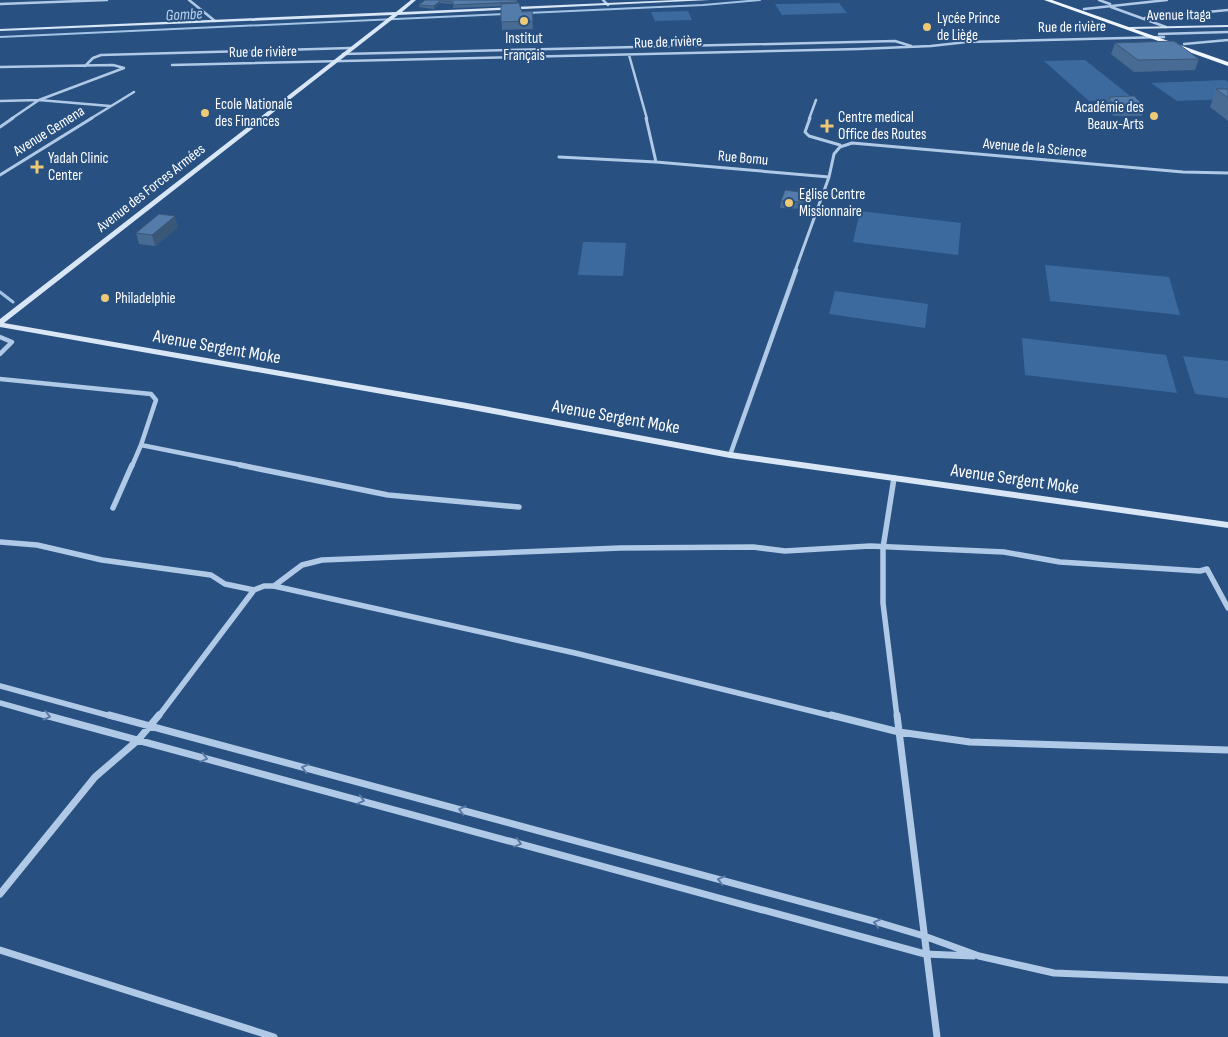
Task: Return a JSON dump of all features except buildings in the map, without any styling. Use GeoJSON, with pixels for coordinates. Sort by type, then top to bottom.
{"type":"FeatureCollection","features":[{"type":"Feature","properties":{"kind":"main road"},"geometry":{"type":"LineString","coordinates":[[1047,0],[1130,28],[1164,37],[1228,60]]}},
{"type":"Feature","properties":{"kind":"main road"},"geometry":{"type":"LineString","coordinates":[[1057,0],[1139,28],[1228,64]]}},
{"type":"Feature","properties":{"kind":"street"},"geometry":{"type":"LineString","coordinates":[[17,3],[39,0]]}},
{"type":"Feature","properties":{"kind":"street"},"geometry":{"type":"LineString","coordinates":[[0,4],[107,0]]}},
{"type":"Feature","properties":{"kind":"street"},"geometry":{"type":"LineString","coordinates":[[189,0],[215,21]]}},
{"type":"Feature","properties":{"kind":"street","name":"Avenue des Forces Armées"},"geometry":{"type":"LineString","coordinates":[[0,324],[414,0]]}},
{"type":"Feature","properties":{"kind":"street"},"geometry":{"type":"LineString","coordinates":[[604,0],[608,5]]}},
{"type":"Feature","properties":{"kind":"street"},"geometry":{"type":"LineString","coordinates":[[0,30],[215,21],[391,17],[708,0]]}},
{"type":"Feature","properties":{"kind":"street"},"geometry":{"type":"LineString","coordinates":[[1099,0],[1112,5]]}},
{"type":"Feature","properties":{"kind":"street"},"geometry":{"type":"LineString","coordinates":[[1084,9],[1167,0]]}},
{"type":"Feature","properties":{"kind":"street"},"geometry":{"type":"LineString","coordinates":[[1108,6],[1146,18],[1166,27]]}},
{"type":"Feature","properties":{"kind":"street"},"geometry":{"type":"LineString","coordinates":[[1146,18],[1228,10]]}},
{"type":"Feature","properties":{"kind":"street","name":"Avenue Itaga"},"geometry":{"type":"LineString","coordinates":[[1130,28],[1228,26]]}},
{"type":"Feature","properties":{"kind":"street","name":"Rue de rivière"},"geometry":{"type":"LineString","coordinates":[[172,65],[914,47],[967,42],[1228,32]]}},
{"type":"Feature","properties":{"kind":"street"},"geometry":{"type":"LineString","coordinates":[[1184,44],[1228,40]]}},
{"type":"Feature","properties":{"kind":"street"},"geometry":{"type":"LineString","coordinates":[[343,54],[894,41],[914,47]]}},
{"type":"Feature","properties":{"kind":"street"},"geometry":{"type":"LineString","coordinates":[[85,66],[93,58],[101,55],[352,48]]}},
{"type":"Feature","properties":{"kind":"street"},"geometry":{"type":"LineString","coordinates":[[628,55],[646,116],[656,162]]}},
{"type":"Feature","properties":{"kind":"street"},"geometry":{"type":"LineString","coordinates":[[0,67],[113,65],[124,67],[118,71],[39,100],[0,128]]}},
{"type":"Feature","properties":{"kind":"street","name":"Avenue Gemena"},"geometry":{"type":"LineString","coordinates":[[0,175],[134,92]]}},
{"type":"Feature","properties":{"kind":"street"},"geometry":{"type":"LineString","coordinates":[[0,101],[39,100]]}},
{"type":"Feature","properties":{"kind":"street","name":"Avenue Gemena"},"geometry":{"type":"LineString","coordinates":[[39,100],[111,106]]}},
{"type":"Feature","properties":{"kind":"street","name":"Avenue de la Science"},"geometry":{"type":"LineString","coordinates":[[816,100],[804,132],[809,136],[840,145],[852,143],[1183,172],[1228,173]]}},
{"type":"Feature","properties":{"kind":"street"},"geometry":{"type":"LineString","coordinates":[[730,455],[829,177],[835,150],[840,145]]}},
{"type":"Feature","properties":{"kind":"street","name":"Rue Bomu"},"geometry":{"type":"LineString","coordinates":[[559,157],[656,162],[829,177]]}},
{"type":"Feature","properties":{"kind":"street","name":"Avenue Sergent Moke"},"geometry":{"type":"LineString","coordinates":[[0,324],[467,406],[730,455],[1228,524]]}},
{"type":"Feature","properties":{"kind":"street"},"geometry":{"type":"LineString","coordinates":[[0,338],[12,342],[0,354]]}},
{"type":"Feature","properties":{"kind":"street"},"geometry":{"type":"LineString","coordinates":[[0,379],[151,394],[155,397],[156,400],[141,445],[113,508]]}},
{"type":"Feature","properties":{"kind":"street"},"geometry":{"type":"LineString","coordinates":[[141,445],[388,495],[519,506]]}},
{"type":"Feature","properties":{"kind":"street"},"geometry":{"type":"LineString","coordinates":[[894,478],[883,548],[883,603],[925,954],[937,1037]]}},
{"type":"Feature","properties":{"kind":"street"},"geometry":{"type":"LineString","coordinates":[[0,542],[37,545],[102,560],[211,575],[225,584],[254,590]]}},
{"type":"Feature","properties":{"kind":"street"},"geometry":{"type":"LineString","coordinates":[[274,586],[302,565],[322,560],[620,548],[753,547],[785,551],[870,546],[1004,552],[1060,562],[1200,571],[1207,569],[1228,608]]}},
{"type":"Feature","properties":{"kind":"street"},"geometry":{"type":"LineString","coordinates":[[0,894],[95,776],[138,740],[150,726],[254,590],[264,586],[274,586],[575,653],[899,732],[970,742],[1228,750]]}},
{"type":"Feature","properties":{"kind":"street"},"geometry":{"type":"LineString","coordinates":[[0,686],[924,936],[979,956],[1036,969],[1074,975],[1228,980]]}},
{"type":"Feature","properties":{"kind":"street"},"geometry":{"type":"LineString","coordinates":[[0,703],[925,954],[979,956]]}},
{"type":"Feature","properties":{"kind":"street"},"geometry":{"type":"LineString","coordinates":[[0,950],[274,1037]]}},
{"type":"Feature","properties":{"kind":"shaded area"},"geometry":{"type":"Polygon","coordinates":[[[839,3],[847,13],[782,15],[775,4],[839,3]]]}},
{"type":"Feature","properties":{"kind":"shaded area"},"geometry":{"type":"Polygon","coordinates":[[[688,11],[692,20],[655,21],[651,12],[688,11]]]}},
{"type":"Feature","properties":{"kind":"shaded area"},"geometry":{"type":"Polygon","coordinates":[[[1085,60],[1134,99],[1089,101],[1044,61],[1085,60]]]}},
{"type":"Feature","properties":{"kind":"shaded area"},"geometry":{"type":"Polygon","coordinates":[[[1225,80],[1228,82],[1228,99],[1177,101],[1151,83],[1225,80]]]}},
{"type":"Feature","properties":{"kind":"shaded area"},"geometry":{"type":"Polygon","coordinates":[[[860,211],[961,223],[958,255],[853,242],[860,211]]]}},
{"type":"Feature","properties":{"kind":"shaded area"},"geometry":{"type":"Polygon","coordinates":[[[583,242],[626,243],[623,276],[578,275],[583,242]]]}},
{"type":"Feature","properties":{"kind":"shaded area"},"geometry":{"type":"Polygon","coordinates":[[[1045,265],[1169,277],[1180,315],[1050,301],[1045,265]]]}},
{"type":"Feature","properties":{"kind":"shaded area"},"geometry":{"type":"Polygon","coordinates":[[[835,291],[928,304],[925,328],[829,314],[835,291]]]}},
{"type":"Feature","properties":{"kind":"shaded area"},"geometry":{"type":"Polygon","coordinates":[[[1022,338],[1166,355],[1177,393],[1025,375],[1022,338]]]}},
{"type":"Feature","properties":{"kind":"shaded area"},"geometry":{"type":"Polygon","coordinates":[[[1183,356],[1228,361],[1228,398],[1195,394],[1183,356]]]}},
{"type":"Feature","properties":{"kind":"waterway","name":"Gombe"},"geometry":{"type":"LineString","coordinates":[[527,13],[703,5],[760,0]]}},
{"type":"Feature","properties":{"kind":"waterway","name":"Gombe"},"geometry":{"type":"LineString","coordinates":[[0,37],[505,14]]}},
{"type":"Feature","properties":{"kind":"waterway"},"geometry":{"type":"LineString","coordinates":[[0,292],[13,302]]}},
{"type":"Feature","properties":{"kind":"place","name":"Institut Français"},"geometry":{"type":"Point","coordinates":[524,21]}},
{"type":"Feature","properties":{"kind":"place","name":"Lycée Prince de Liège"},"geometry":{"type":"Point","coordinates":[927,27]}},
{"type":"Feature","properties":{"kind":"place","name":"Ecole Nationale des Finances"},"geometry":{"type":"Point","coordinates":[205,113]}},
{"type":"Feature","properties":{"kind":"place","name":"Académie des Beaux-Arts"},"geometry":{"type":"Point","coordinates":[1154,116]}},
{"type":"Feature","properties":{"kind":"place","name":"Centre medical Office des Routes"},"geometry":{"type":"Point","coordinates":[827,126]}},
{"type":"Feature","properties":{"kind":"place","name":"Yadah Clinic Center"},"geometry":{"type":"Point","coordinates":[37,167]}},
{"type":"Feature","properties":{"kind":"place","name":"Eglise Centre Missionnaire"},"geometry":{"type":"Point","coordinates":[789,203]}},
{"type":"Feature","properties":{"kind":"place","name":"Philadelphie"},"geometry":{"type":"Point","coordinates":[105,298]}}]}
